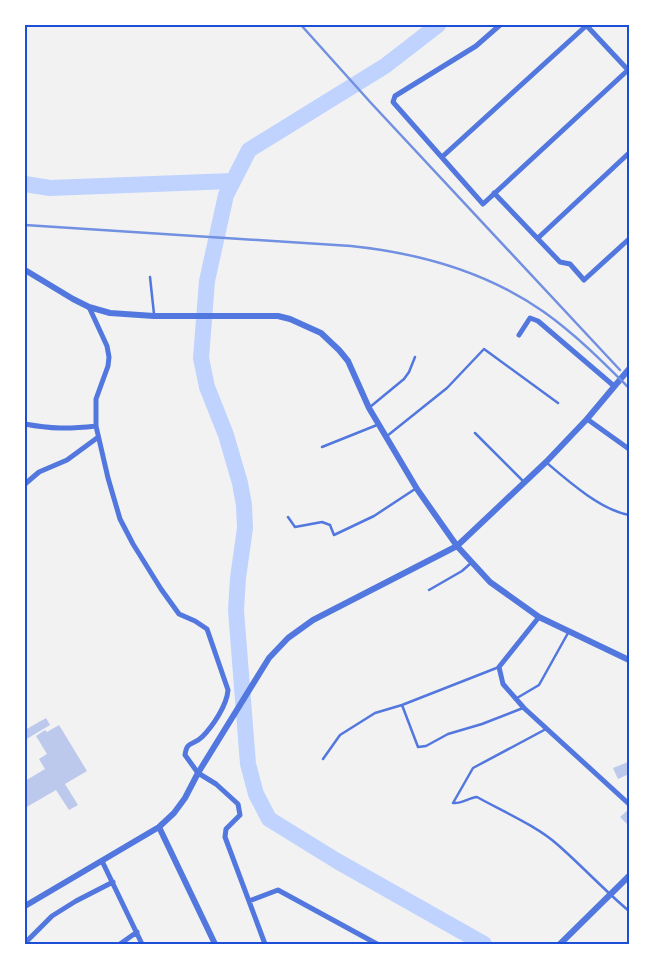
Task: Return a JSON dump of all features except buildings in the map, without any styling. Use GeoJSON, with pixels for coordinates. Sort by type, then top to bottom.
{"type":"FeatureCollection","features":[{"type":"Feature","properties":{"kind":"street"},"geometry":{"type":"LineString","coordinates":[[442,157],[587,25],[629,71],[483,204],[393,102],[395,96],[476,46],[500,25]]}},
{"type":"Feature","properties":{"kind":"street"},"geometry":{"type":"LineString","coordinates":[[538,238],[629,153]]}},
{"type":"Feature","properties":{"kind":"street"},"geometry":{"type":"LineString","coordinates":[[494,193],[560,262],[570,264],[584,280],[629,239]]}},
{"type":"Feature","properties":{"kind":"street"},"geometry":{"type":"LineString","coordinates":[[25,270],[89,307],[110,313],[154,316],[278,316],[290,318],[321,333],[331,340],[348,361],[369,408],[417,489],[457,546],[490,582],[539,617],[629,660]]}},
{"type":"Feature","properties":{"kind":"street"},"geometry":{"type":"LineString","coordinates":[[89,307],[107,346],[109,357],[108,366],[96,400],[96,426],[120,519],[132,544],[160,589],[179,614],[207,629],[228,690],[228,697],[206,733],[200,740],[189,743],[185,756],[198,773],[216,784],[238,804],[240,815],[226,828],[225,837],[266,944]]}},
{"type":"Feature","properties":{"kind":"street"},"geometry":{"type":"LineString","coordinates":[[519,335],[530,318],[538,321],[614,386]]}},
{"type":"Feature","properties":{"kind":"street"},"geometry":{"type":"LineString","coordinates":[[25,906],[159,827],[174,813],[185,798],[222,732],[269,658],[288,638],[313,620],[457,546],[546,462],[587,419],[629,369]]}},
{"type":"Feature","properties":{"kind":"street"},"geometry":{"type":"LineString","coordinates":[[587,419],[629,449]]}},
{"type":"Feature","properties":{"kind":"street"},"geometry":{"type":"LineString","coordinates":[[25,424],[69,430],[96,426]]}},
{"type":"Feature","properties":{"kind":"street"},"geometry":{"type":"LineString","coordinates":[[25,484],[39,472],[67,460],[98,438]]}},
{"type":"Feature","properties":{"kind":"street"},"geometry":{"type":"LineString","coordinates":[[539,617],[499,668],[504,684],[524,708],[629,804]]}},
{"type":"Feature","properties":{"kind":"street"},"geometry":{"type":"LineString","coordinates":[[159,827],[215,944]]}},
{"type":"Feature","properties":{"kind":"street"},"geometry":{"type":"LineString","coordinates":[[102,861],[142,944]]}},
{"type":"Feature","properties":{"kind":"street"},"geometry":{"type":"LineString","coordinates":[[560,944],[629,876]]}},
{"type":"Feature","properties":{"kind":"street"},"geometry":{"type":"LineString","coordinates":[[25,943],[52,916],[112,882]]}},
{"type":"Feature","properties":{"kind":"street"},"geometry":{"type":"LineString","coordinates":[[249,901],[278,890],[376,944]]}},
{"type":"Feature","properties":{"kind":"street"},"geometry":{"type":"LineString","coordinates":[[120,944],[137,932]]}},
{"type":"Feature","properties":{"kind":"lane"},"geometry":{"type":"LineString","coordinates":[[150,277],[154,316]]}},
{"type":"Feature","properties":{"kind":"lane"},"geometry":{"type":"LineString","coordinates":[[386,437],[447,388],[484,350],[558,403]]}},
{"type":"Feature","properties":{"kind":"lane"},"geometry":{"type":"LineString","coordinates":[[369,408],[404,379],[415,357]]}},
{"type":"Feature","properties":{"kind":"lane"},"geometry":{"type":"LineString","coordinates":[[322,447],[378,424]]}},
{"type":"Feature","properties":{"kind":"lane"},"geometry":{"type":"LineString","coordinates":[[475,433],[525,483]]}},
{"type":"Feature","properties":{"kind":"lane"},"geometry":{"type":"LineString","coordinates":[[546,462],[575,486],[596,500],[629,515]]}},
{"type":"Feature","properties":{"kind":"lane"},"geometry":{"type":"LineString","coordinates":[[288,517],[295,527],[322,522],[330,525],[334,535],[374,516],[417,489]]}},
{"type":"Feature","properties":{"kind":"lane"},"geometry":{"type":"LineString","coordinates":[[429,590],[462,572],[472,562]]}},
{"type":"Feature","properties":{"kind":"lane"},"geometry":{"type":"LineString","coordinates":[[516,699],[539,685],[568,631]]}},
{"type":"Feature","properties":{"kind":"lane"},"geometry":{"type":"LineString","coordinates":[[324,760],[340,735],[375,712],[402,706],[499,668]]}},
{"type":"Feature","properties":{"kind":"lane"},"geometry":{"type":"LineString","coordinates":[[402,706],[418,747],[426,746],[448,734],[482,724],[524,708]]}},
{"type":"Feature","properties":{"kind":"lane"},"geometry":{"type":"LineString","coordinates":[[546,728],[473,768],[453,804],[460,804],[477,797],[533,829],[557,844],[609,895],[629,911]]}},
{"type":"Feature","properties":{"kind":"waterway"},"geometry":{"type":"LineString","coordinates":[[438,25],[385,66],[249,150],[226,195],[207,281],[201,358],[207,387],[226,435],[240,483],[244,505],[245,528],[238,578],[236,610],[248,764],[256,794],[269,819],[337,861],[484,944]]}},
{"type":"Feature","properties":{"kind":"waterway"},"geometry":{"type":"LineString","coordinates":[[25,184],[50,188],[232,181]]}},
{"type":"Feature","properties":{"kind":"railway"},"geometry":{"type":"LineString","coordinates":[[301,25],[371,103],[620,370]]}},
{"type":"Feature","properties":{"kind":"railway"},"geometry":{"type":"LineString","coordinates":[[25,225],[351,246],[427,259],[476,275],[522,298],[544,312],[567,329],[629,388]]}}]}
